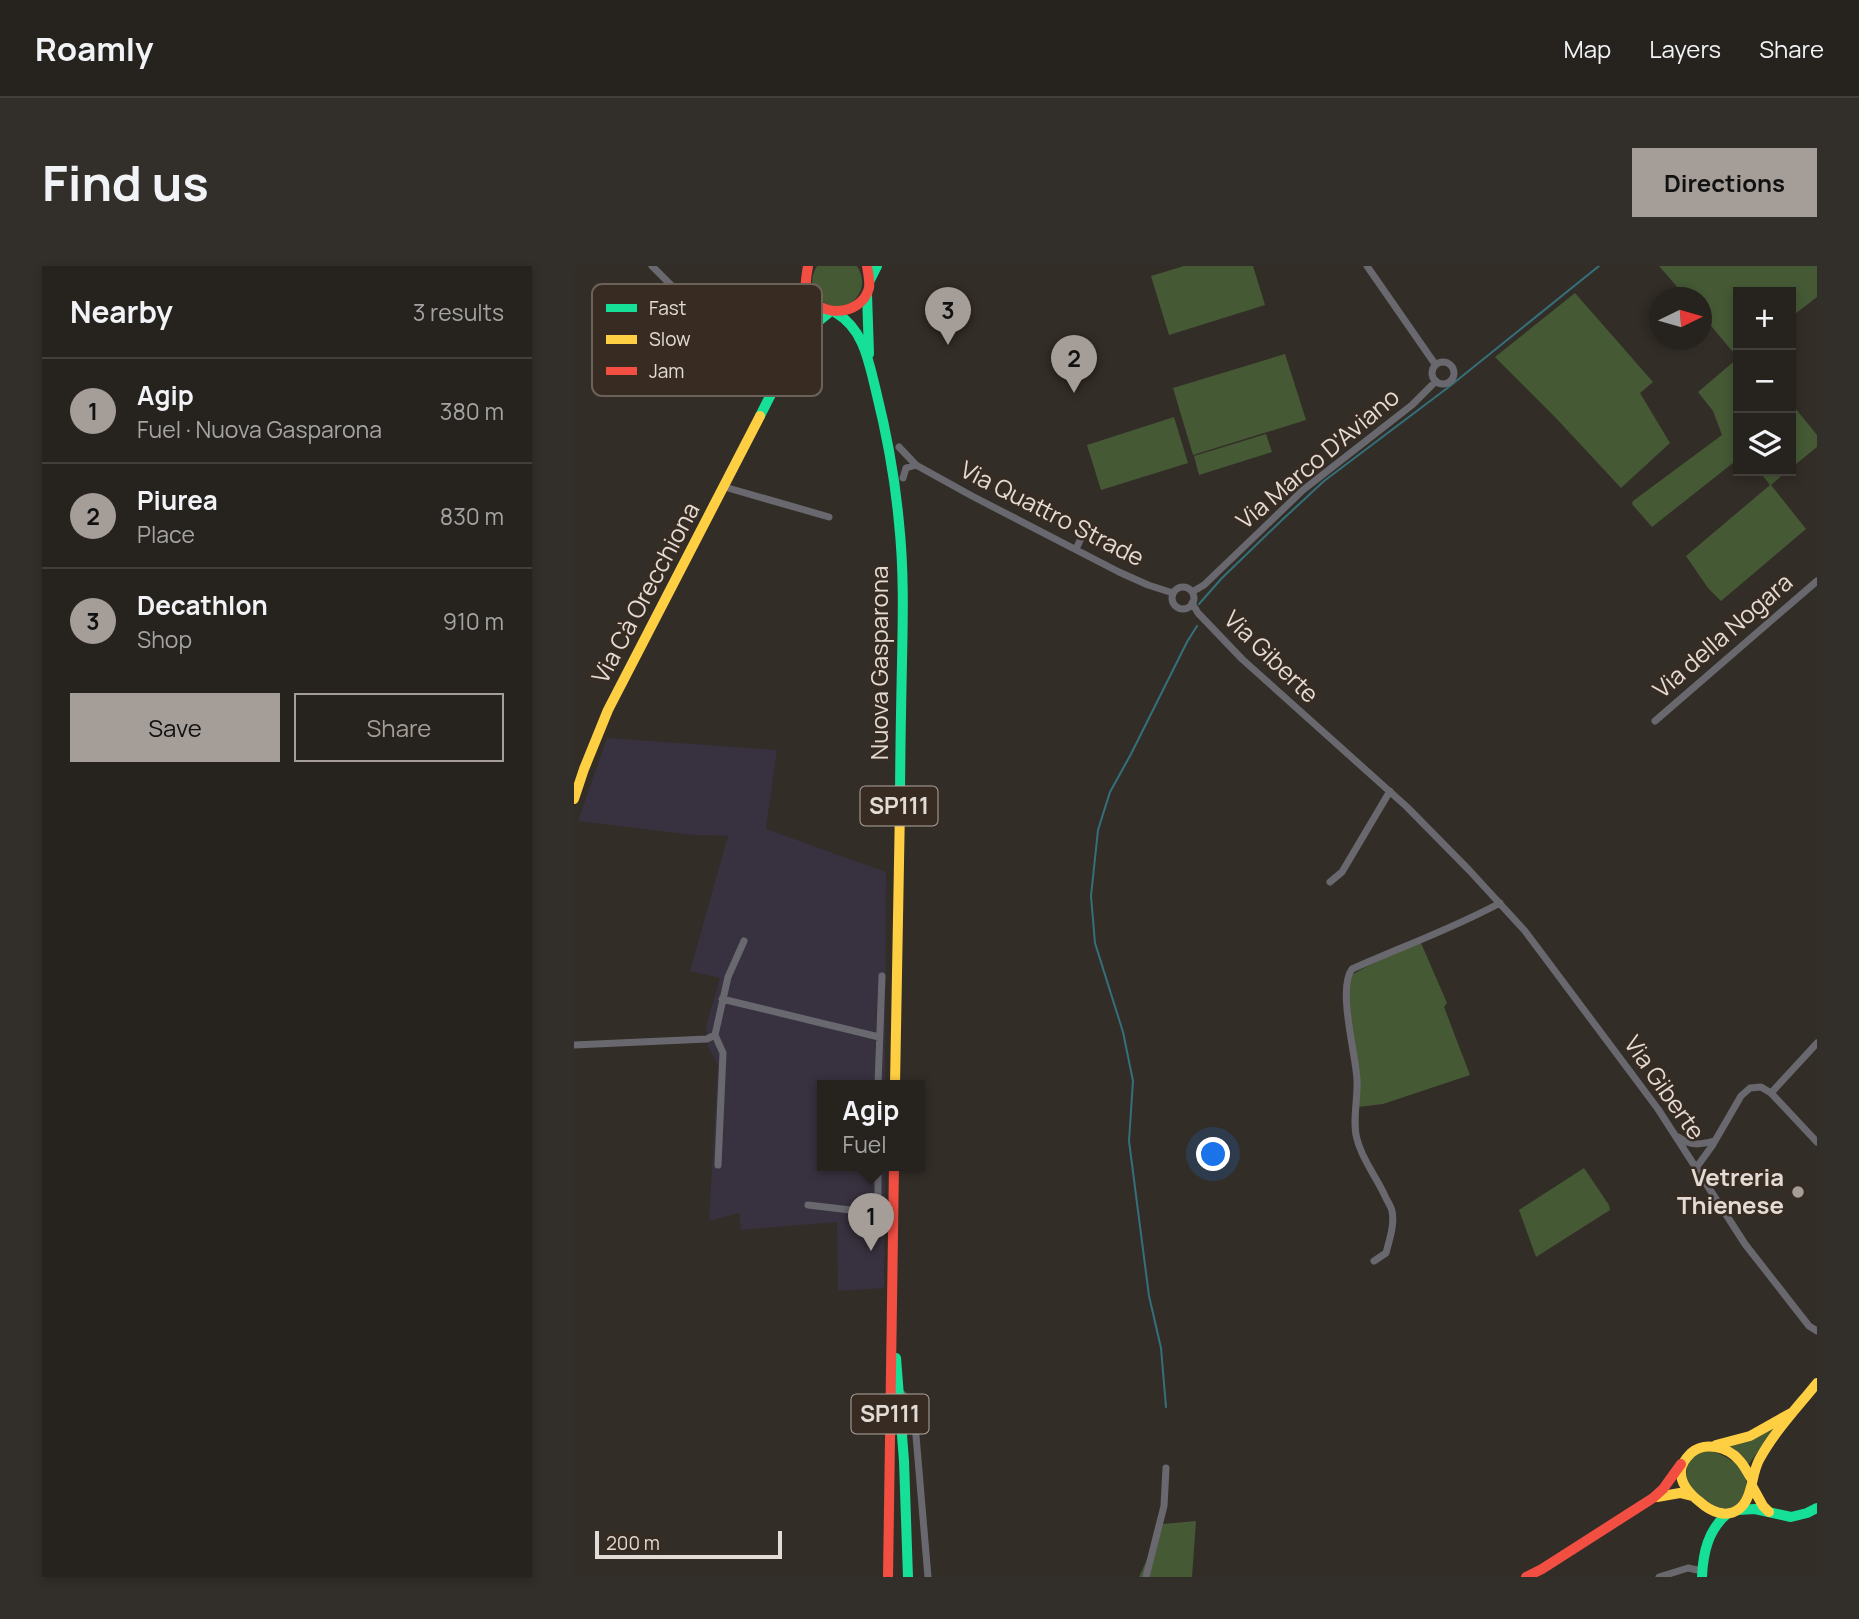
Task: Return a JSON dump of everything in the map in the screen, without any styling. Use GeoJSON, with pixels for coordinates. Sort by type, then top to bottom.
{"type":"FeatureCollection","features":[{"type":"Feature","properties":{"kind":"main road"},"geometry":{"type":"LineString","coordinates":[[805,284],[808,266]]}},
{"type":"Feature","properties":{"kind":"main road","name":"Nuova Gasparona"},"geometry":{"type":"LineString","coordinates":[[866,266],[870,280],[867,293],[871,371]]}},
{"type":"Feature","properties":{"kind":"main road"},"geometry":{"type":"LineString","coordinates":[[870,280],[877,266]]}},
{"type":"Feature","properties":{"kind":"main road"},"geometry":{"type":"LineString","coordinates":[[833,312],[846,312],[854,308],[867,293]]}},
{"type":"Feature","properties":{"kind":"main road","name":"Nuova Gasparona"},"geometry":{"type":"LineString","coordinates":[[822,309],[844,317],[857,333],[871,371],[888,439],[896,487],[903,577],[895,1080]]}},
{"type":"Feature","properties":{"kind":"main road","name":"Via Cà Orecchiona"},"geometry":{"type":"LineString","coordinates":[[822,320],[833,312]]}},
{"type":"Feature","properties":{"kind":"main road","name":"Via Cà Orecchiona"},"geometry":{"type":"LineString","coordinates":[[574,799],[585,763],[622,681],[770,396]]}},
{"type":"Feature","properties":{"kind":"main road","name":"SP111"},"geometry":{"type":"LineString","coordinates":[[888,1577],[894,1171]]}},
{"type":"Feature","properties":{"kind":"main road"},"geometry":{"type":"LineString","coordinates":[[892,1293],[904,1461],[908,1577]]}},
{"type":"Feature","properties":{"kind":"main road"},"geometry":{"type":"LineString","coordinates":[[1702,1574],[1704,1552],[1714,1526],[1748,1497],[1757,1464],[1817,1383]]}},
{"type":"Feature","properties":{"kind":"main road"},"geometry":{"type":"LineString","coordinates":[[1526,1577],[1542,1570],[1653,1498],[1693,1450],[1750,1436],[1797,1409]]}},
{"type":"Feature","properties":{"kind":"main road"},"geometry":{"type":"LineString","coordinates":[[1716,1445],[1744,1465],[1763,1506],[1769,1512]]}},
{"type":"Feature","properties":{"kind":"main road"},"geometry":{"type":"LineString","coordinates":[[1683,1461],[1681,1477],[1685,1488],[1712,1511],[1755,1509],[1782,1517],[1795,1517],[1817,1508]]}},
{"type":"Feature","properties":{"kind":"main road"},"geometry":{"type":"LineString","coordinates":[[1653,1498],[1680,1493],[1692,1496]]}},
{"type":"Feature","properties":{"kind":"main road"},"geometry":{"type":"LineString","coordinates":[[1701,1503],[1709,1518],[1710,1535]]}},
{"type":"Feature","properties":{"kind":"main road"},"geometry":{"type":"LineString","coordinates":[[883,1577],[889,1535]]}},
{"type":"Feature","properties":{"kind":"street"},"geometry":{"type":"LineString","coordinates":[[652,266],[671,284]]}},
{"type":"Feature","properties":{"kind":"street"},"geometry":{"type":"LineString","coordinates":[[1367,266],[1435,364]]}},
{"type":"Feature","properties":{"kind":"street"},"geometry":{"type":"LineString","coordinates":[[1449,363],[1454,373],[1451,380],[1440,383],[1436,381],[1432,373],[1435,364],[1449,363]]}},
{"type":"Feature","properties":{"kind":"street","name":"Via Marco D'Aviano"},"geometry":{"type":"LineString","coordinates":[[1192,592],[1204,585],[1303,490],[1412,405],[1436,381]]}},
{"type":"Feature","properties":{"kind":"street","name":"Via Quattro Strade"},"geometry":{"type":"LineString","coordinates":[[899,447],[916,465],[972,496],[1119,572],[1173,593]]}},
{"type":"Feature","properties":{"kind":"street"},"geometry":{"type":"LineString","coordinates":[[903,478],[906,468],[916,465]]}},
{"type":"Feature","properties":{"kind":"street","name":"Via Cà Orecchiona"},"geometry":{"type":"LineString","coordinates":[[725,486],[829,517]]}},
{"type":"Feature","properties":{"kind":"street"},"geometry":{"type":"LineString","coordinates":[[1076,549],[1084,533]]}},
{"type":"Feature","properties":{"kind":"street","name":"Via della Nogara"},"geometry":{"type":"LineString","coordinates":[[1655,721],[1817,581]]}},
{"type":"Feature","properties":{"kind":"street"},"geometry":{"type":"LineString","coordinates":[[1184,587],[1192,592],[1192,603],[1183,608],[1176,606],[1172,600],[1173,593],[1178,588],[1184,587]]}},
{"type":"Feature","properties":{"kind":"street","name":"Via Giberte"},"geometry":{"type":"LineString","coordinates":[[1192,603],[1241,659],[1390,790],[1525,931],[1677,1136],[1745,1244],[1809,1326],[1817,1331]]}},
{"type":"Feature","properties":{"kind":"street"},"geometry":{"type":"LineString","coordinates":[[1330,882],[1342,872],[1390,790]]}},
{"type":"Feature","properties":{"kind":"street"},"geometry":{"type":"LineString","coordinates":[[1374,1261],[1386,1253],[1392,1212],[1362,1156],[1355,1135],[1357,1079],[1349,1023],[1347,976],[1352,969],[1465,922],[1500,903]]}},
{"type":"Feature","properties":{"kind":"street"},"geometry":{"type":"LineString","coordinates":[[718,1165],[723,1053],[715,1035],[728,977],[744,941]]}},
{"type":"Feature","properties":{"kind":"street"},"geometry":{"type":"LineString","coordinates":[[878,1080],[882,976]]}},
{"type":"Feature","properties":{"kind":"street"},"geometry":{"type":"LineString","coordinates":[[722,999],[879,1037]]}},
{"type":"Feature","properties":{"kind":"street"},"geometry":{"type":"LineString","coordinates":[[574,1045],[707,1039],[715,1035]]}},
{"type":"Feature","properties":{"kind":"street"},"geometry":{"type":"LineString","coordinates":[[1772,1093],[1817,1043]]}},
{"type":"Feature","properties":{"kind":"street"},"geometry":{"type":"LineString","coordinates":[[878,1060],[895,1061]]}},
{"type":"Feature","properties":{"kind":"street"},"geometry":{"type":"LineString","coordinates":[[1696,1168],[1741,1097],[1750,1088],[1761,1087],[1772,1093],[1817,1142]]}},
{"type":"Feature","properties":{"kind":"street"},"geometry":{"type":"LineString","coordinates":[[1677,1136],[1686,1143],[1714,1141]]}},
{"type":"Feature","properties":{"kind":"street"},"geometry":{"type":"LineString","coordinates":[[1689,1158],[1700,1144]]}},
{"type":"Feature","properties":{"kind":"street"},"geometry":{"type":"LineString","coordinates":[[1689,1158],[1705,1155]]}},
{"type":"Feature","properties":{"kind":"street"},"geometry":{"type":"LineString","coordinates":[[808,1205],[867,1212],[874,1210],[878,1207],[878,1171]]}},
{"type":"Feature","properties":{"kind":"street"},"geometry":{"type":"LineString","coordinates":[[899,1391],[908,1399],[914,1412],[928,1577]]}},
{"type":"Feature","properties":{"kind":"street"},"geometry":{"type":"LineString","coordinates":[[1146,1577],[1164,1506],[1166,1468]]}},
{"type":"Feature","properties":{"kind":"street"},"geometry":{"type":"LineString","coordinates":[[1658,1577],[1688,1568],[1702,1574]]}},
{"type":"Feature","properties":{"kind":"shaded area"},"geometry":{"type":"Polygon","coordinates":[[[607,738],[777,750],[766,829],[886,872],[885,1080],[817,1080],[817,1171],[885,1171],[884,1288],[838,1291],[837,1222],[741,1230],[739,1213],[709,1221],[718,1065],[708,1046],[706,1026],[720,978],[690,971],[728,836],[694,835],[578,821],[607,738]]]}},
{"type":"Feature","properties":{"kind":"green space"},"geometry":{"type":"Polygon","coordinates":[[[817,266],[857,266],[862,285],[853,301],[844,306],[835,306],[822,300],[822,284],[813,284],[817,266]]]}},
{"type":"Feature","properties":{"kind":"green space"},"geometry":{"type":"Polygon","coordinates":[[[1184,266],[1253,266],[1265,305],[1169,335],[1151,276],[1184,266]]]}},
{"type":"Feature","properties":{"kind":"green space"},"geometry":{"type":"Polygon","coordinates":[[[1659,266],[1817,266],[1817,297],[1796,313],[1796,287],[1733,287],[1733,352],[1712,327],[1712,287],[1677,287],[1659,266]]]}},
{"type":"Feature","properties":{"kind":"green space"},"geometry":{"type":"Polygon","coordinates":[[[1575,293],[1653,382],[1640,393],[1670,443],[1621,488],[1495,357],[1575,293]]]}},
{"type":"Feature","properties":{"kind":"green space"},"geometry":{"type":"Polygon","coordinates":[[[1285,354],[1306,420],[1193,455],[1173,388],[1285,354]]]}},
{"type":"Feature","properties":{"kind":"green space"},"geometry":{"type":"Polygon","coordinates":[[[1733,362],[1733,463],[1652,527],[1632,504],[1633,501],[1722,435],[1713,411],[1698,392],[1733,362]]]}},
{"type":"Feature","properties":{"kind":"green space"},"geometry":{"type":"Polygon","coordinates":[[[1796,409],[1817,435],[1817,447],[1796,464],[1796,409]]]}},
{"type":"Feature","properties":{"kind":"green space"},"geometry":{"type":"Polygon","coordinates":[[[1174,417],[1188,463],[1101,490],[1087,445],[1174,417]]]}},
{"type":"Feature","properties":{"kind":"green space"},"geometry":{"type":"Polygon","coordinates":[[[1266,434],[1272,452],[1199,475],[1194,456],[1266,434]]]}},
{"type":"Feature","properties":{"kind":"green space"},"geometry":{"type":"Polygon","coordinates":[[[1763,476],[1781,476],[1771,485],[1806,529],[1721,601],[1708,588],[1686,556],[1770,485],[1763,476]]]}},
{"type":"Feature","properties":{"kind":"green space"},"geometry":{"type":"Polygon","coordinates":[[[1421,943],[1447,1003],[1444,1007],[1470,1075],[1383,1104],[1358,1107],[1347,979],[1371,964],[1421,943]]]}},
{"type":"Feature","properties":{"kind":"green space"},"geometry":{"type":"Polygon","coordinates":[[[1584,1168],[1610,1210],[1536,1257],[1519,1210],[1584,1168]]]}},
{"type":"Feature","properties":{"kind":"green space"},"geometry":{"type":"Polygon","coordinates":[[[1784,1416],[1749,1464],[1727,1447],[1784,1416]]]}},
{"type":"Feature","properties":{"kind":"green space"},"geometry":{"type":"Polygon","coordinates":[[[1710,1451],[1732,1461],[1745,1475],[1744,1498],[1737,1506],[1726,1510],[1716,1509],[1688,1487],[1687,1466],[1692,1457],[1710,1451]]]}},
{"type":"Feature","properties":{"kind":"green space"},"geometry":{"type":"Polygon","coordinates":[[[1196,1521],[1192,1577],[1139,1577],[1163,1524],[1196,1521]]]}},
{"type":"Feature","properties":{"kind":"waterway"},"geometry":{"type":"LineString","coordinates":[[1199,604],[1222,578],[1324,481],[1450,386],[1599,266]]}},
{"type":"Feature","properties":{"kind":"waterway"},"geometry":{"type":"LineString","coordinates":[[1166,1407],[1161,1348],[1149,1296],[1129,1141],[1133,1081],[1123,1032],[1095,943],[1091,896],[1098,830],[1110,792],[1197,626]]}},
{"type":"Feature","properties":{"kind":"traffic: fast"},"geometry":{"type":"LineString","coordinates":[[870,280],[877,266]]}},
{"type":"Feature","properties":{"kind":"traffic: fast"},"geometry":{"type":"LineString","coordinates":[[867,294],[869,354]]}},
{"type":"Feature","properties":{"kind":"traffic: fast"},"geometry":{"type":"LineString","coordinates":[[822,319],[830,312]]}},
{"type":"Feature","properties":{"kind":"traffic: fast"},"geometry":{"type":"LineString","coordinates":[[836,313],[853,328],[868,358],[884,424],[895,490],[903,592],[900,807]]}},
{"type":"Feature","properties":{"kind":"traffic: fast"},"geometry":{"type":"LineString","coordinates":[[760,416],[770,396]]}},
{"type":"Feature","properties":{"kind":"traffic: fast"},"geometry":{"type":"LineString","coordinates":[[896,1358],[904,1461],[908,1577]]}},
{"type":"Feature","properties":{"kind":"traffic: fast"},"geometry":{"type":"LineString","coordinates":[[1738,1510],[1755,1509],[1791,1517],[1817,1508]]}},
{"type":"Feature","properties":{"kind":"traffic: fast"},"geometry":{"type":"LineString","coordinates":[[1702,1577],[1708,1542],[1715,1527],[1727,1514]]}},
{"type":"Feature","properties":{"kind":"traffic: slow"},"geometry":{"type":"LineString","coordinates":[[574,799],[608,710],[760,416]]}},
{"type":"Feature","properties":{"kind":"traffic: slow"},"geometry":{"type":"LineString","coordinates":[[895,1080],[900,807]]}},
{"type":"Feature","properties":{"kind":"traffic: slow"},"geometry":{"type":"LineString","coordinates":[[1751,1478],[1734,1455],[1716,1447],[1697,1449],[1687,1457],[1681,1468],[1684,1485],[1704,1505],[1724,1514],[1739,1509],[1747,1499],[1756,1466],[1765,1450],[1817,1383]]}},
{"type":"Feature","properties":{"kind":"traffic: slow"},"geometry":{"type":"LineString","coordinates":[[1716,1445],[1750,1436],[1791,1413]]}},
{"type":"Feature","properties":{"kind":"traffic: slow"},"geometry":{"type":"LineString","coordinates":[[1752,1486],[1769,1512]]}},
{"type":"Feature","properties":{"kind":"traffic: slow"},"geometry":{"type":"LineString","coordinates":[[1657,1497],[1680,1493],[1692,1496]]}},
{"type":"Feature","properties":{"kind":"traffic: jam"},"geometry":{"type":"LineString","coordinates":[[806,284],[808,266]]}},
{"type":"Feature","properties":{"kind":"traffic: jam"},"geometry":{"type":"LineString","coordinates":[[822,307],[838,311],[857,305],[869,288],[867,266]]}},
{"type":"Feature","properties":{"kind":"traffic: jam"},"geometry":{"type":"LineString","coordinates":[[888,1577],[894,1171]]}},
{"type":"Feature","properties":{"kind":"traffic: jam"},"geometry":{"type":"LineString","coordinates":[[1526,1577],[1653,1498],[1681,1464]]}},
{"type":"Feature","properties":{"kind":"place","name":"Decathlon"},"geometry":{"type":"Point","coordinates":[948,345]}},
{"type":"Feature","properties":{"kind":"place","name":"Piurea"},"geometry":{"type":"Point","coordinates":[1074,393]}},
{"type":"Feature","properties":{"kind":"place","name":"Vetreria Thienese"},"geometry":{"type":"Point","coordinates":[1798,1192]}},
{"type":"Feature","properties":{"kind":"place","name":"Agip"},"geometry":{"type":"Point","coordinates":[871,1251]}}]}
